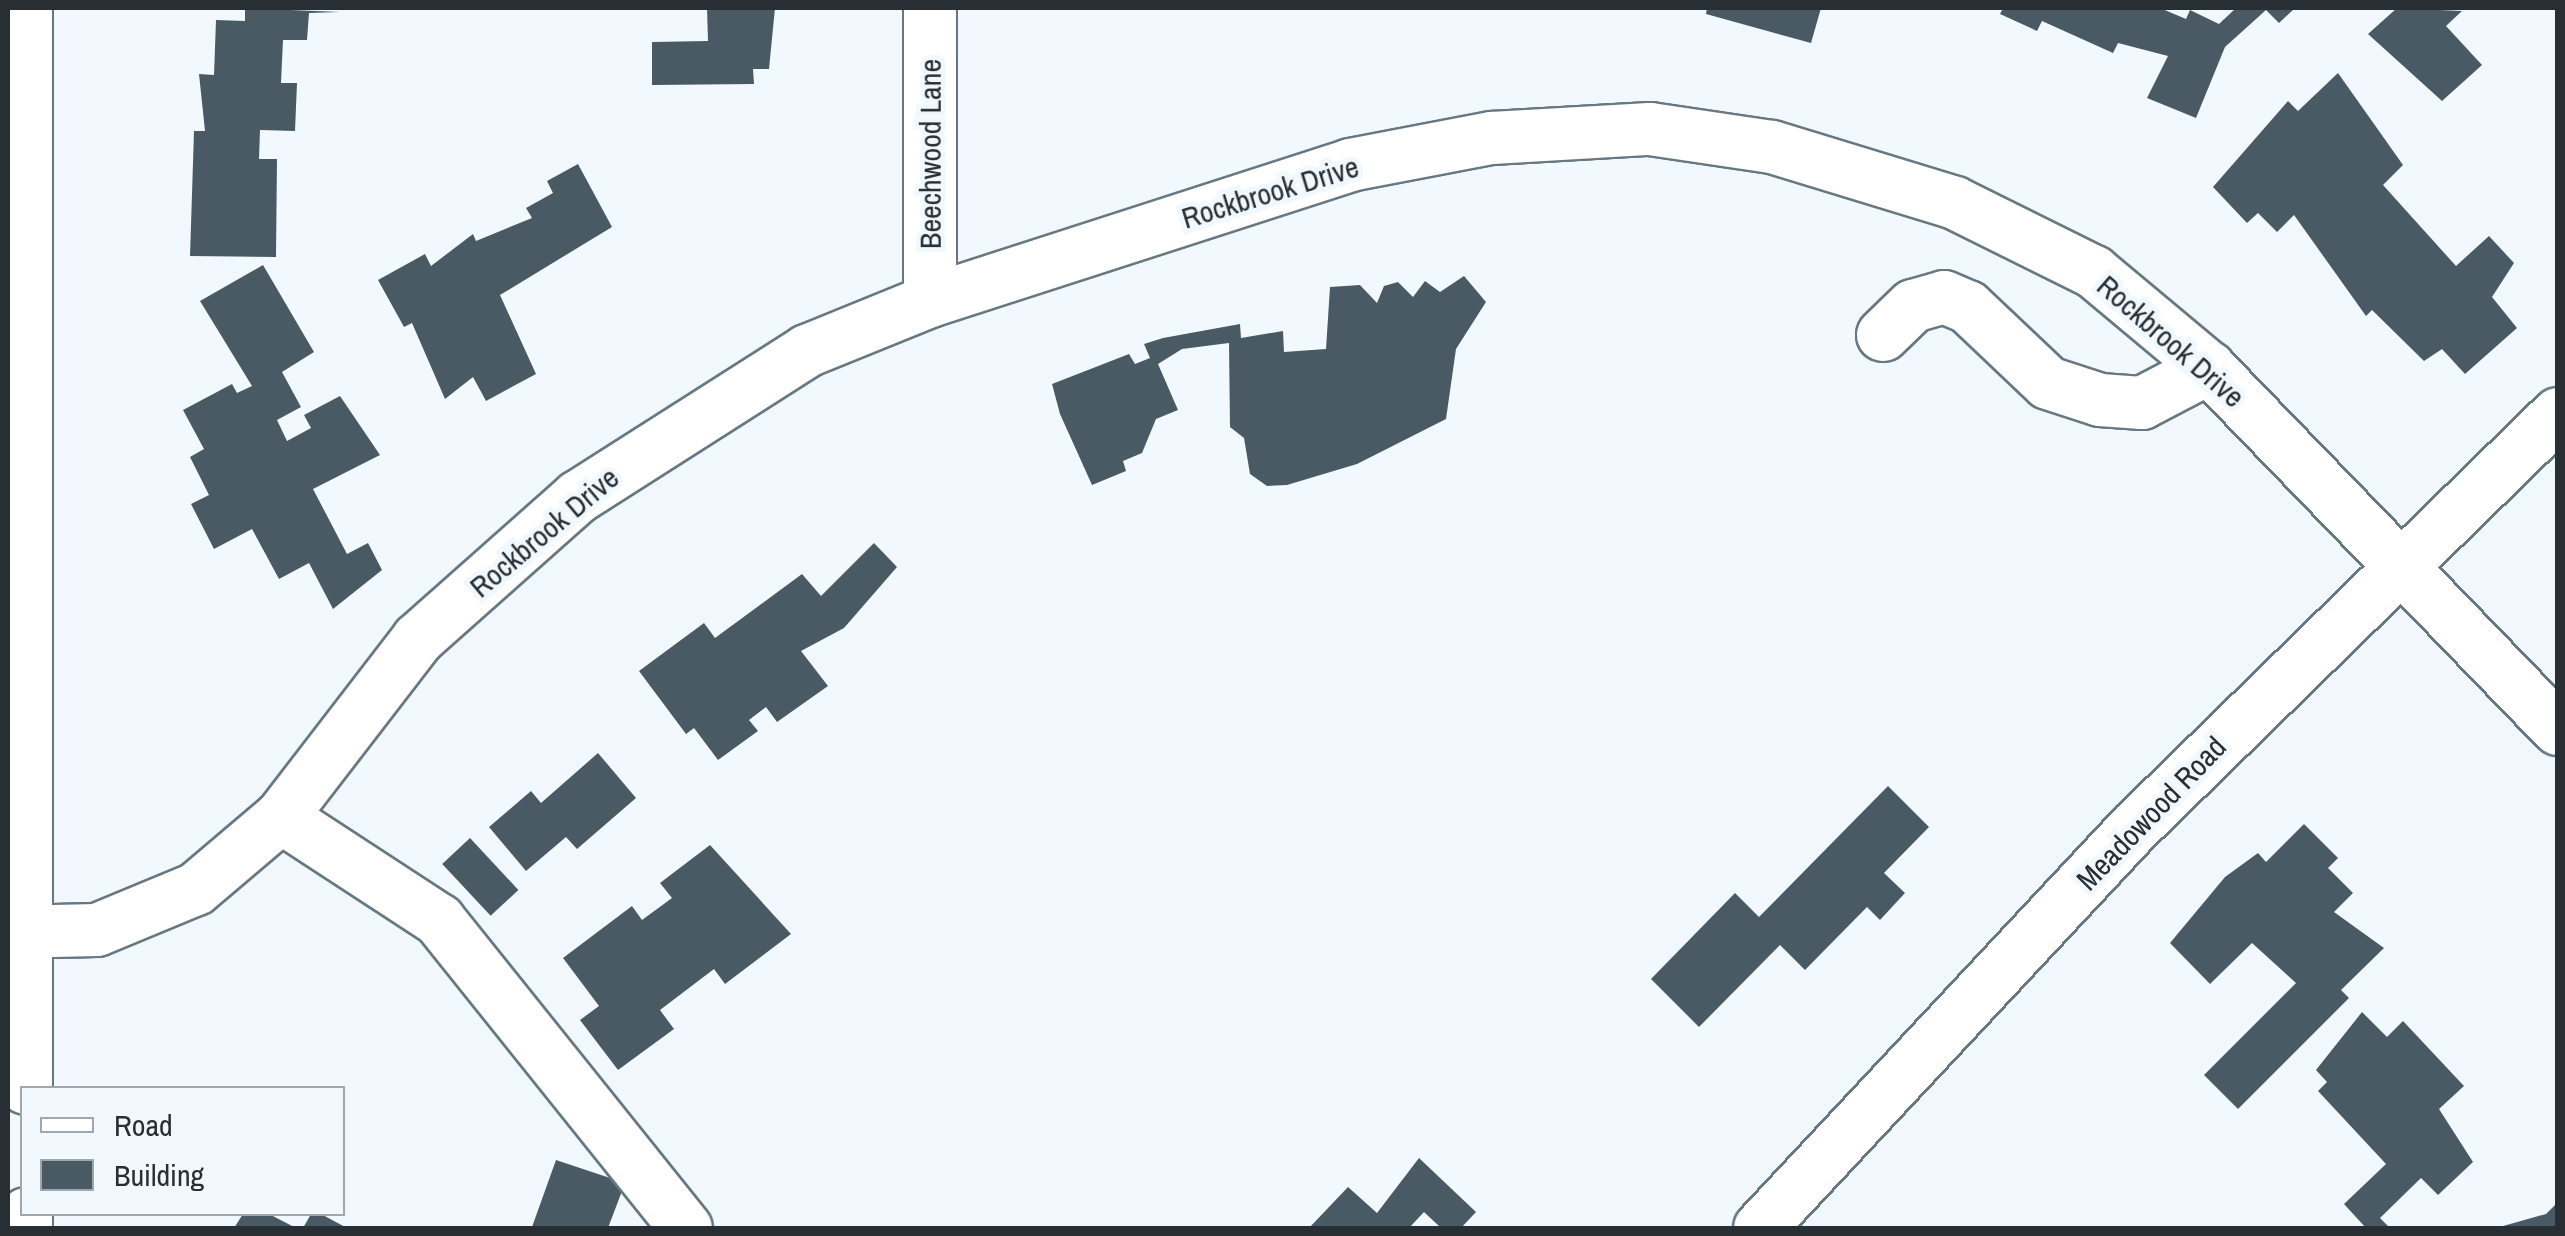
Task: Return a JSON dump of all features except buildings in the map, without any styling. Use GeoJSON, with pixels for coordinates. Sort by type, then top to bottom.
{"type":"FeatureCollection","features":[{"type":"Feature","properties":{"kind":"street"},"geometry":{"type":"LineString","coordinates":[[26,8],[16,932],[26,1086]]}},
{"type":"Feature","properties":{"kind":"street","name":"Beechwood Lane"},"geometry":{"type":"LineString","coordinates":[[930,8],[930,301]]}},
{"type":"Feature","properties":{"kind":"street","name":"Rockbrook Drive"},"geometry":{"type":"LineString","coordinates":[[16,932],[97,930],[152,910],[196,888],[281,817],[418,639],[578,497],[807,352],[930,301],[1350,164],[1492,138],[1650,130],[1772,148],[1955,203],[2094,272],[2209,368],[2558,729]]}},
{"type":"Feature","properties":{"kind":"street"},"geometry":{"type":"LineString","coordinates":[[1883,335],[1913,306],[1944,297],[1968,307],[2048,383],[2100,400],[2142,402],[2209,368]]}},
{"type":"Feature","properties":{"kind":"street","name":"Meadowood Road"},"geometry":{"type":"LineString","coordinates":[[1760,1228],[2133,829],[2400,562],[2558,414]]}},
{"type":"Feature","properties":{"kind":"street"},"geometry":{"type":"LineString","coordinates":[[281,817],[439,920],[686,1228]]}}]}
